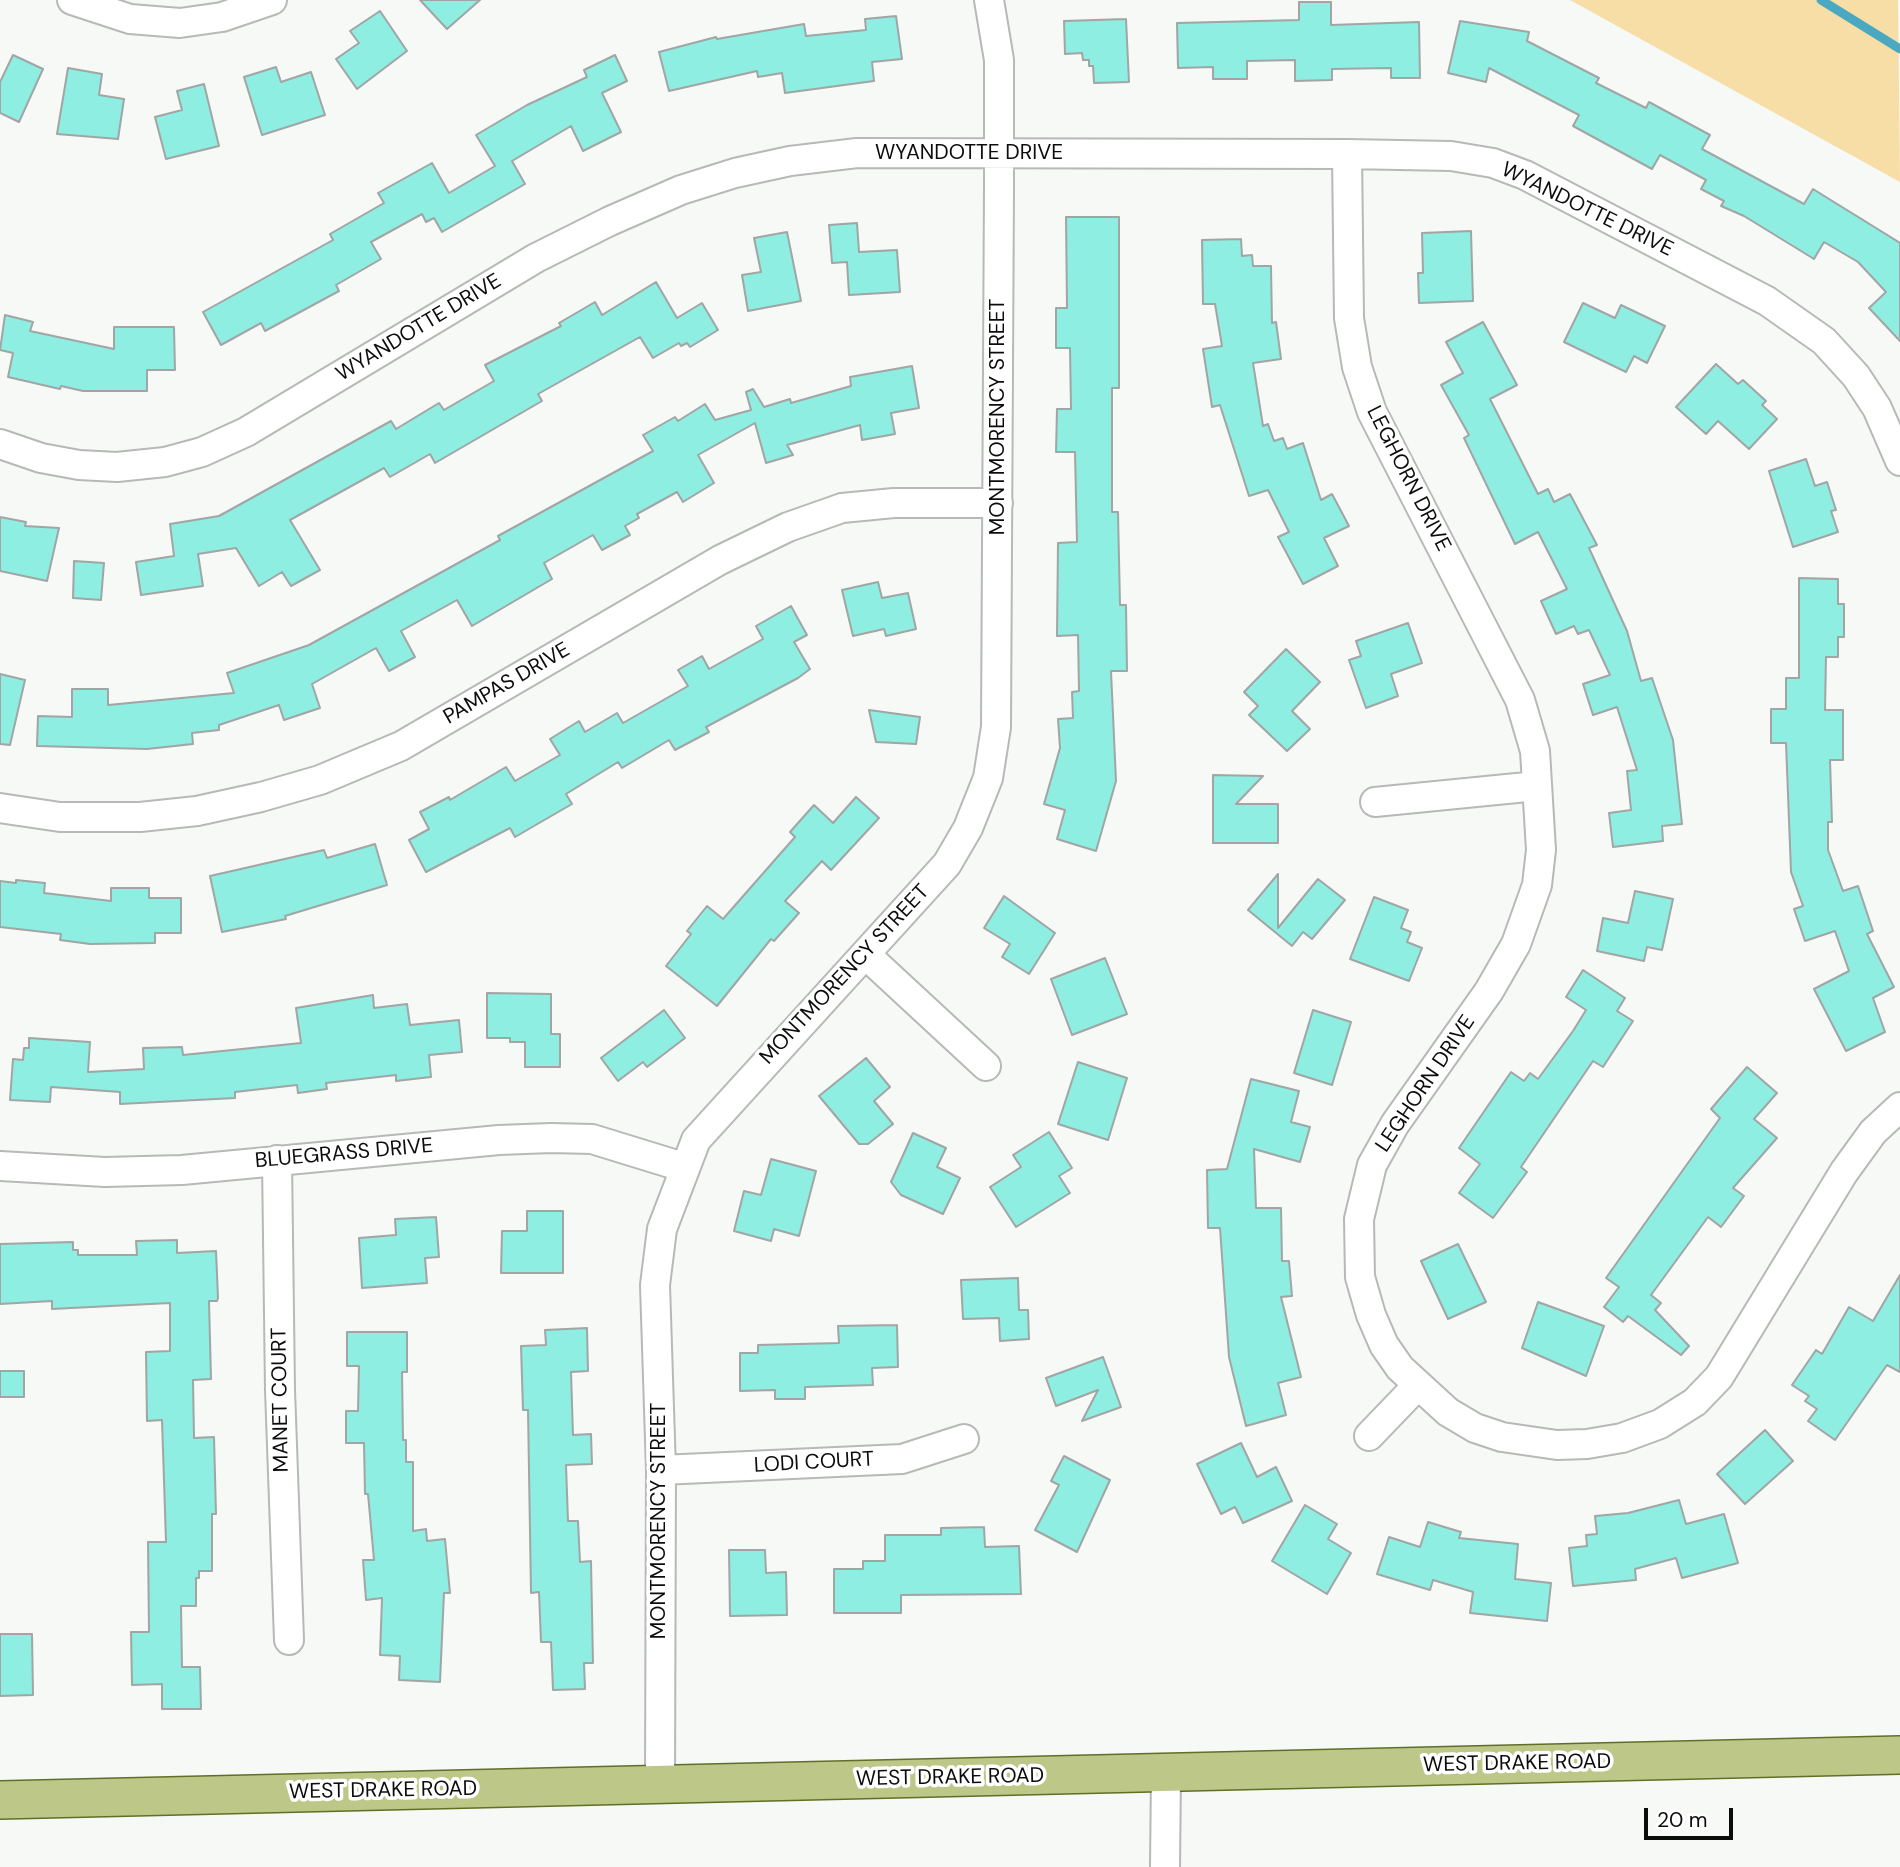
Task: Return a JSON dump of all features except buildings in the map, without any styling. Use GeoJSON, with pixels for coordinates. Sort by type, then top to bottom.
{"type":"FeatureCollection","features":[{"type":"Feature","properties":{"kind":"main road","name":"WEST DRAKE ROAD"},"geometry":{"type":"LineString","coordinates":[[0,1800],[1900,1755]]}},
{"type":"Feature","properties":{"kind":"street"},"geometry":{"type":"LineString","coordinates":[[72,0],[130,19],[180,23],[222,17],[272,0]]}},
{"type":"Feature","properties":{"kind":"street","name":"MONTMORENCY STREET"},"geometry":{"type":"LineString","coordinates":[[660,1785],[661,1470],[655,1285],[662,1229],[696,1140],[947,864],[968,828],[988,778],[996,727],[999,152],[999,60],[989,0]]}},
{"type":"Feature","properties":{"kind":"street","name":"WYANDOTTE DRIVE"},"geometry":{"type":"LineString","coordinates":[[0,444],[41,458],[117,467],[165,462],[202,452],[246,432],[536,258],[681,190],[790,161],[857,153],[1347,154],[1451,156],[1504,167],[1525,175],[1767,301],[1824,341],[1856,376],[1877,408],[1900,461]]}},
{"type":"Feature","properties":{"kind":"street","name":"LEGHORN DRIVE"},"geometry":{"type":"LineString","coordinates":[[1347,154],[1349,318],[1357,367],[1371,412],[1520,700],[1535,751],[1541,850],[1537,885],[1528,916],[1489,991],[1395,1124],[1372,1165],[1359,1219],[1360,1277],[1371,1315],[1384,1345],[1400,1368],[1418,1385],[1448,1412],[1475,1428],[1527,1442],[1587,1444],[1622,1438],[1660,1424],[1695,1402],[1719,1377],[1844,1172],[1873,1132],[1900,1107]]}},
{"type":"Feature","properties":{"kind":"street","name":"PAMPAS DRIVE"},"geometry":{"type":"LineString","coordinates":[[0,808],[60,817],[140,817],[197,811],[320,780],[401,746],[720,560],[788,527],[842,508],[894,503],[998,503]]}},
{"type":"Feature","properties":{"kind":"street"},"geometry":{"type":"LineString","coordinates":[[1375,802],[1537,786]]}},
{"type":"Feature","properties":{"kind":"street"},"geometry":{"type":"LineString","coordinates":[[865,954],[986,1066]]}},
{"type":"Feature","properties":{"kind":"street","name":"BLUEGRASS DRIVE"},"geometry":{"type":"LineString","coordinates":[[0,1166],[104,1172],[182,1170],[499,1140],[551,1138],[592,1139],[684,1167]]}},
{"type":"Feature","properties":{"kind":"street","name":"MANET COURT"},"geometry":{"type":"LineString","coordinates":[[278,1160],[280,1390],[289,1640]]}},
{"type":"Feature","properties":{"kind":"street"},"geometry":{"type":"LineString","coordinates":[[1369,1436],[1418,1385]]}},
{"type":"Feature","properties":{"kind":"street","name":"LODI COURT"},"geometry":{"type":"LineString","coordinates":[[661,1470],[902,1459],[964,1439]]}},
{"type":"Feature","properties":{"kind":"street"},"geometry":{"type":"LineString","coordinates":[[1165,1867],[1166,1773]]}},
{"type":"Feature","properties":{"kind":"shaded area"},"geometry":{"type":"Polygon","coordinates":[[[1570,0],[1898,0],[1900,182],[1570,0]]]}},
{"type":"Feature","properties":{"kind":"waterway"},"geometry":{"type":"LineString","coordinates":[[1821,0],[1900,49]]}}]}
